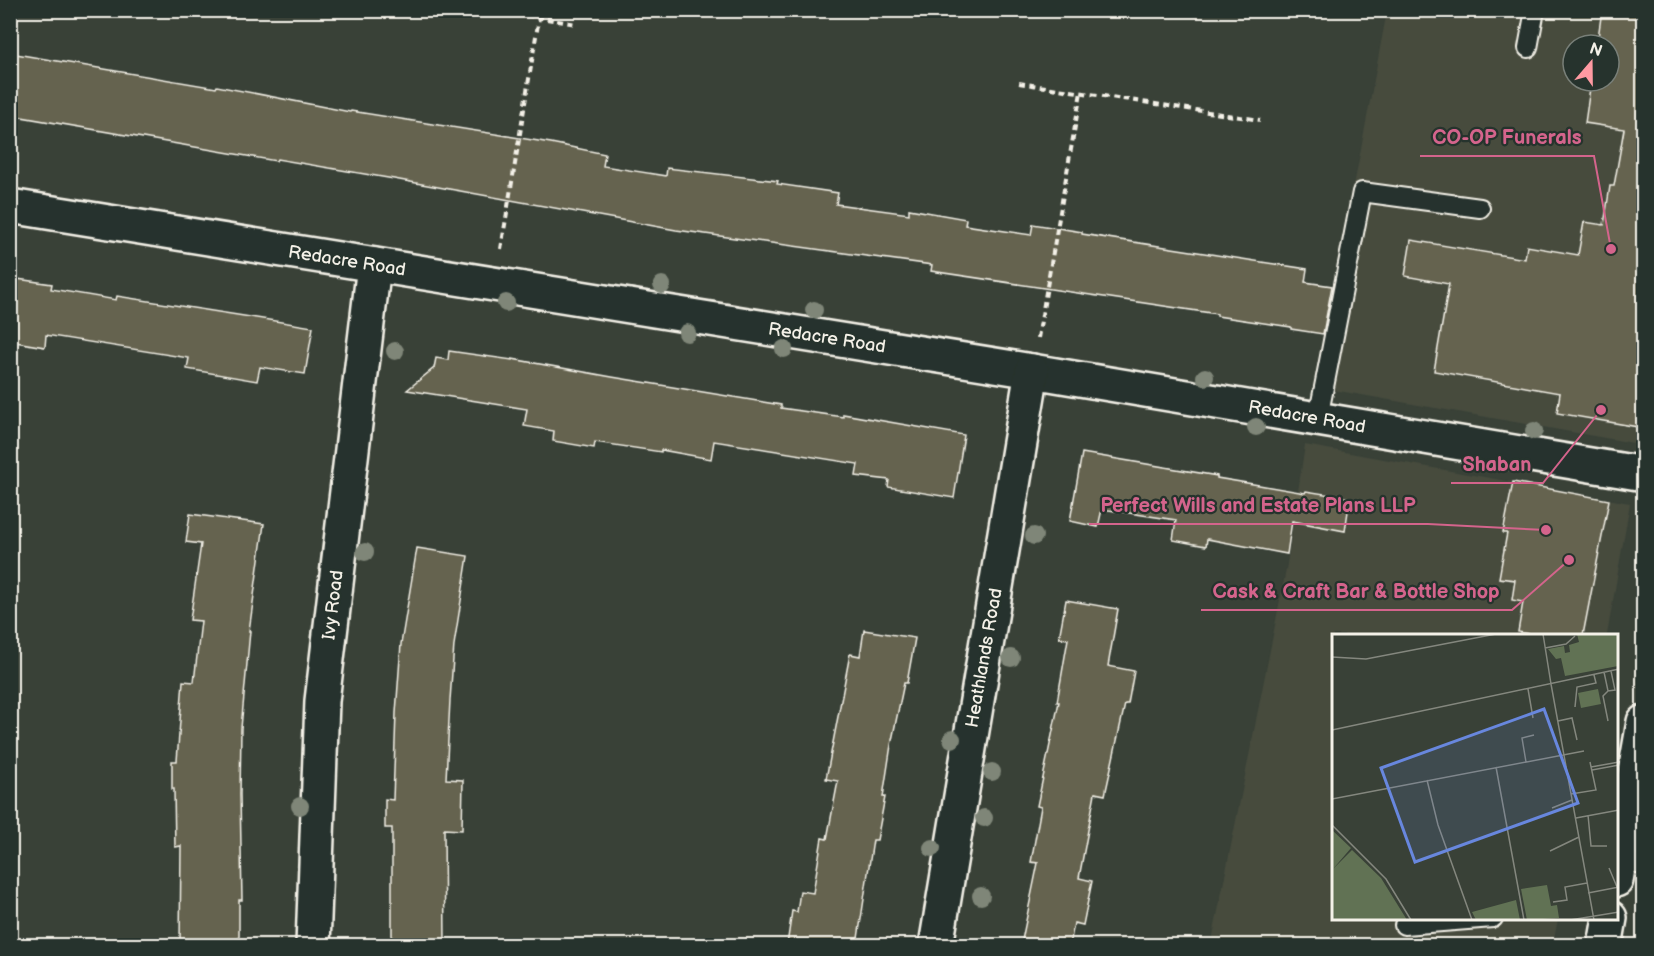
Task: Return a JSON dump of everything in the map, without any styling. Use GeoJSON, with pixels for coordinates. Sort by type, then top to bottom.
{"type":"FeatureCollection","features":[{"type":"Feature","properties":{"kind":"street","name":"Redacre Road"},"geometry":{"type":"LineString","coordinates":[[10,206],[1032,371],[1644,474]]}},
{"type":"Feature","properties":{"kind":"street","name":"Ivy Road"},"geometry":{"type":"LineString","coordinates":[[313,945],[322,701],[374,265]]}},
{"type":"Feature","properties":{"kind":"street","name":"Heathlands Road"},"geometry":{"type":"LineString","coordinates":[[936,945],[1032,371]]}},
{"type":"Feature","properties":{"kind":"street"},"geometry":{"type":"LineString","coordinates":[[1627,869],[1644,722]]}},
{"type":"Feature","properties":{"kind":"street"},"geometry":{"type":"LineString","coordinates":[[1605,945],[1610,920]]}},
{"type":"Feature","properties":{"kind":"lane"},"geometry":{"type":"LineString","coordinates":[[1528,48],[1535,10]]}},
{"type":"Feature","properties":{"kind":"lane"},"geometry":{"type":"LineString","coordinates":[[1318,418],[1362,192],[1480,208]]}},
{"type":"Feature","properties":{"kind":"lane"},"geometry":{"type":"LineString","coordinates":[[1404,925],[1468,920]]}},
{"type":"Feature","properties":{"kind":"path"},"geometry":{"type":"LineString","coordinates":[[495,10],[576,24]]}},
{"type":"Feature","properties":{"kind":"path"},"geometry":{"type":"LineString","coordinates":[[495,285],[539,18]]}},
{"type":"Feature","properties":{"kind":"path"},"geometry":{"type":"LineString","coordinates":[[1019,83],[1260,120]]}},
{"type":"Feature","properties":{"kind":"path"},"geometry":{"type":"LineString","coordinates":[[1032,371],[1081,92]]}},
{"type":"Feature","properties":{"kind":"shaded area"},"geometry":{"type":"Polygon","coordinates":[[[1387,11],[1643,11],[1644,414],[1639,444],[1316,387],[1387,11]]]}},
{"type":"Feature","properties":{"kind":"shaded area"},"geometry":{"type":"Polygon","coordinates":[[[1305,445],[1630,503],[1607,634],[1332,634],[1332,920],[1558,920],[1553,945],[1211,946],[1286,570],[1305,445]]]}},
{"type":"Feature","properties":{"kind":"building"},"geometry":{"type":"Polygon","coordinates":[[[1602,10],[1644,10],[1644,428],[1557,413],[1560,393],[1434,371],[1449,284],[1405,276],[1411,240],[1525,259],[1527,246],[1578,255],[1584,222],[1604,225],[1610,186],[1614,186],[1624,129],[1585,123],[1589,93],[1621,93],[1621,33],[1599,33],[1602,10]]]}},
{"type":"Feature","properties":{"kind":"building"},"geometry":{"type":"Polygon","coordinates":[[[10,53],[216,88],[217,86],[350,112],[551,143],[605,154],[603,166],[666,176],[667,168],[778,181],[777,184],[838,193],[836,204],[909,214],[909,209],[966,219],[965,225],[1031,235],[1033,224],[1082,232],[1082,234],[1307,269],[1305,282],[1332,286],[1323,334],[1217,316],[1217,314],[931,271],[932,265],[676,230],[394,179],[10,115],[10,53]]]}},
{"type":"Feature","properties":{"kind":"building"},"geometry":{"type":"Polygon","coordinates":[[[10,278],[52,284],[51,289],[116,300],[117,296],[313,327],[305,374],[260,367],[257,381],[187,369],[189,358],[46,335],[45,347],[10,341],[10,278]]]}},
{"type":"Feature","properties":{"kind":"building"},"geometry":{"type":"Polygon","coordinates":[[[449,351],[512,359],[781,405],[781,408],[843,417],[843,414],[964,435],[954,498],[888,487],[889,480],[856,476],[858,464],[714,441],[711,459],[595,442],[594,448],[553,441],[554,431],[524,426],[527,409],[407,390],[434,368],[436,358],[448,360],[449,351]]]}},
{"type":"Feature","properties":{"kind":"building"},"geometry":{"type":"Polygon","coordinates":[[[1082,453],[1305,493],[1306,491],[1350,498],[1345,531],[1292,521],[1287,554],[1207,539],[1206,546],[1173,540],[1176,520],[1102,509],[1098,527],[1070,521],[1082,453]]]}},
{"type":"Feature","properties":{"kind":"building"},"geometry":{"type":"Polygon","coordinates":[[[1513,482],[1609,500],[1583,634],[1518,632],[1523,602],[1512,600],[1515,580],[1499,578],[1507,533],[1503,533],[1513,482]]]}},
{"type":"Feature","properties":{"kind":"building"},"geometry":{"type":"Polygon","coordinates":[[[190,514],[264,524],[249,631],[241,728],[242,900],[239,900],[239,945],[180,945],[181,846],[175,847],[172,761],[177,761],[183,681],[194,682],[201,621],[190,620],[201,544],[186,542],[190,514]]]}},
{"type":"Feature","properties":{"kind":"building"},"geometry":{"type":"Polygon","coordinates":[[[417,548],[468,556],[454,645],[446,779],[463,780],[462,830],[444,829],[445,945],[392,945],[392,828],[385,828],[385,799],[393,800],[401,644],[417,548]]]}},
{"type":"Feature","properties":{"kind":"building"},"geometry":{"type":"Polygon","coordinates":[[[1066,600],[1118,609],[1108,666],[1134,671],[1105,795],[1095,793],[1079,878],[1092,881],[1083,925],[1074,923],[1070,945],[1021,945],[1038,863],[1031,862],[1041,807],[1037,806],[1059,702],[1057,702],[1068,639],[1059,638],[1066,600]]]}},
{"type":"Feature","properties":{"kind":"building"},"geometry":{"type":"Polygon","coordinates":[[[864,630],[915,638],[907,683],[904,683],[891,745],[877,840],[873,840],[857,945],[787,945],[792,911],[797,912],[800,891],[813,893],[822,838],[827,839],[838,781],[826,779],[850,654],[860,656],[864,630]]]}},
{"type":"Feature","properties":{"kind":"place","name":"CO-OP Funerals"},"geometry":{"type":"Point","coordinates":[1611,249]}},
{"type":"Feature","properties":{"kind":"place","name":"Shaban"},"geometry":{"type":"Point","coordinates":[1601,410]}},
{"type":"Feature","properties":{"kind":"place","name":"Perfect Wills and Estate Plans LLP"},"geometry":{"type":"Point","coordinates":[1546,530]}},
{"type":"Feature","properties":{"kind":"place","name":"Cask & Craft Bar & Bottle Shop"},"geometry":{"type":"Point","coordinates":[1569,560]}}]}
